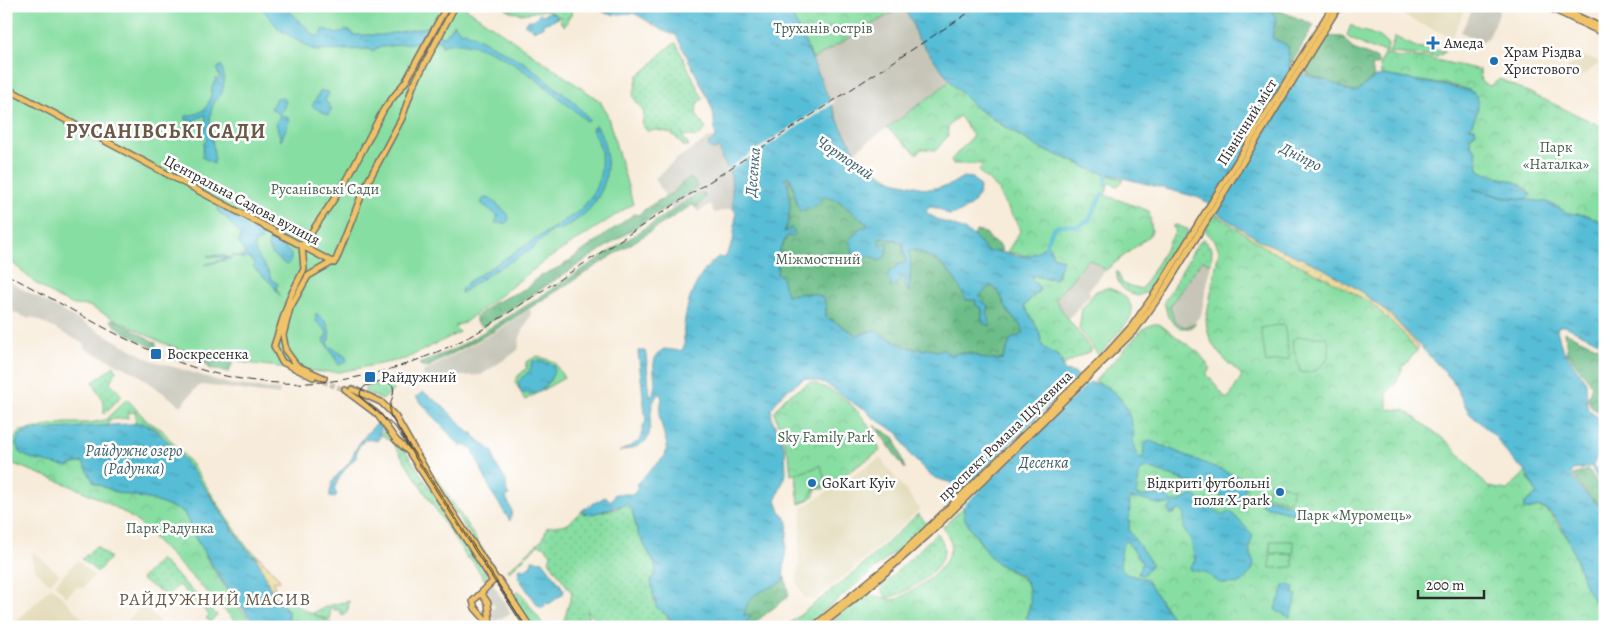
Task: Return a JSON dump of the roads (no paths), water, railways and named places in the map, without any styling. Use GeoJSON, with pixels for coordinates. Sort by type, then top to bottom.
{"type":"FeatureCollection","features":[{"type":"Feature","properties":{"kind":"main road"},"geometry":{"type":"LineString","coordinates":[[316,378],[282,362],[274,346],[290,297],[304,269],[302,246],[346,180],[384,108],[406,81],[447,6]]}},
{"type":"Feature","properties":{"kind":"main road"},"geometry":{"type":"LineString","coordinates":[[324,378],[297,366],[288,356],[283,340],[287,317],[295,296],[308,276],[318,269],[334,263],[364,189],[402,118],[412,86],[455,6]]}},
{"type":"Feature","properties":{"kind":"main road"},"geometry":{"type":"LineString","coordinates":[[1328,19],[1333,6]]}},
{"type":"Feature","properties":{"kind":"main road"},"geometry":{"type":"LineString","coordinates":[[1328,19],[1339,6]]}},
{"type":"Feature","properties":{"kind":"main road"},"geometry":{"type":"LineString","coordinates":[[1546,6],[1585,23],[1605,29]]}},
{"type":"Feature","properties":{"kind":"main road"},"geometry":{"type":"LineString","coordinates":[[1555,6],[1605,34]]}},
{"type":"Feature","properties":{"kind":"main road","name":"Північний міст"},"geometry":{"type":"LineString","coordinates":[[1192,240],[1328,19]]}},
{"type":"Feature","properties":{"kind":"main road","name":"Центральна Садова вулиця"},"geometry":{"type":"LineString","coordinates":[[6,88],[334,263]]}},
{"type":"Feature","properties":{"kind":"main road","name":"проспект Романа Шухевича"},"geometry":{"type":"LineString","coordinates":[[819,627],[875,583],[1105,358],[1132,326],[1192,240]]}},
{"type":"Feature","properties":{"kind":"main road"},"geometry":{"type":"LineString","coordinates":[[304,260],[310,267],[318,269]]}},
{"type":"Feature","properties":{"kind":"main road"},"geometry":{"type":"LineString","coordinates":[[352,389],[381,402],[395,416],[431,479],[494,580]]}},
{"type":"Feature","properties":{"kind":"main road"},"geometry":{"type":"LineString","coordinates":[[345,390],[377,414],[396,440],[409,452],[494,580]]}},
{"type":"Feature","properties":{"kind":"main road","name":"проспект Романа Шухевича"},"geometry":{"type":"LineString","coordinates":[[813,627],[927,532]]}},
{"type":"Feature","properties":{"kind":"main road"},"geometry":{"type":"LineString","coordinates":[[491,625],[473,603],[494,580],[500,580],[530,627]]}},
{"type":"Feature","properties":{"kind":"main road"},"geometry":{"type":"LineString","coordinates":[[481,594],[488,603],[491,625]]}},
{"type":"Feature","properties":{"kind":"main road"},"geometry":{"type":"LineString","coordinates":[[482,615],[488,612]]}},
{"type":"Feature","properties":{"kind":"water"},"geometry":{"type":"Polygon","coordinates":[[[260,6],[284,6],[315,36],[320,36],[324,29],[337,34],[346,30],[354,35],[382,35],[428,27],[431,31],[444,37],[454,24],[461,32],[465,31],[525,63],[574,102],[589,119],[588,122],[520,68],[500,56],[479,47],[459,43],[441,46],[442,43],[425,35],[419,42],[376,48],[373,52],[369,49],[315,51],[280,30],[260,6]]]}},
{"type":"Feature","properties":{"kind":"water","name":"Десенка"},"geometry":{"type":"Polygon","coordinates":[[[598,6],[787,6],[804,40],[841,127],[857,154],[873,169],[893,181],[928,189],[948,186],[963,177],[973,178],[980,187],[977,198],[970,206],[960,212],[949,215],[938,208],[928,207],[926,212],[936,219],[958,227],[972,235],[988,252],[1028,256],[1048,245],[1053,256],[1063,260],[1055,279],[1032,275],[1032,279],[1040,289],[1024,306],[1038,329],[1043,347],[1060,357],[1064,371],[1075,373],[1088,383],[1104,386],[1117,395],[1130,416],[1134,447],[1140,458],[1143,458],[1144,445],[1148,440],[1246,480],[1244,493],[1235,504],[1212,490],[1148,468],[1140,470],[1136,495],[1159,495],[1168,498],[1172,502],[1157,504],[1140,499],[1130,499],[1129,531],[1152,564],[1143,575],[1138,574],[1142,562],[1127,541],[1122,546],[1120,567],[1126,574],[1146,579],[1178,627],[1038,627],[1026,618],[1031,603],[1028,585],[1022,576],[998,564],[987,552],[965,520],[963,506],[956,498],[952,483],[932,477],[910,455],[898,433],[872,417],[864,408],[859,407],[826,384],[805,378],[783,393],[771,409],[772,419],[785,449],[786,474],[776,499],[779,509],[788,522],[783,581],[753,596],[746,607],[744,616],[750,614],[750,618],[743,625],[735,627],[675,627],[669,617],[655,606],[657,601],[654,600],[651,580],[656,573],[655,564],[638,534],[632,510],[627,504],[589,515],[587,513],[584,514],[582,510],[605,497],[611,501],[615,494],[634,494],[638,487],[636,484],[665,456],[667,445],[659,415],[662,398],[659,393],[651,410],[647,440],[638,446],[619,452],[640,441],[643,426],[646,422],[638,351],[645,351],[650,397],[655,385],[655,359],[664,349],[680,351],[684,347],[685,317],[690,298],[704,271],[718,257],[725,258],[733,242],[736,213],[733,208],[731,175],[722,159],[719,147],[715,150],[710,148],[708,144],[716,138],[713,111],[676,35],[660,29],[635,14],[611,15],[602,11],[598,6]],[[788,176],[786,178],[790,206],[787,226],[784,232],[791,228],[795,234],[793,237],[787,236],[780,249],[777,274],[782,277],[787,295],[810,293],[822,297],[826,304],[826,317],[857,335],[875,330],[894,341],[916,350],[920,347],[922,350],[931,348],[935,351],[943,349],[951,355],[964,353],[995,360],[1003,359],[1011,339],[1024,333],[994,287],[990,285],[979,297],[989,307],[987,312],[990,326],[982,323],[982,308],[975,305],[976,300],[966,300],[946,268],[932,258],[912,250],[909,252],[911,264],[909,293],[904,283],[907,280],[903,276],[894,287],[890,287],[891,283],[887,276],[890,270],[894,270],[897,265],[906,262],[903,244],[897,243],[896,239],[880,237],[879,246],[888,242],[885,257],[879,261],[871,256],[858,259],[854,256],[849,240],[861,227],[867,227],[867,224],[839,201],[825,196],[813,208],[800,211],[796,203],[791,180],[788,176]]]}},
{"type":"Feature","properties":{"kind":"water","name":"Дніпро"},"geometry":{"type":"Polygon","coordinates":[[[902,6],[1269,6],[1276,18],[1272,37],[1288,46],[1290,65],[1300,72],[1352,92],[1361,89],[1374,78],[1384,75],[1469,90],[1475,94],[1478,101],[1477,113],[1470,128],[1475,128],[1476,132],[1470,136],[1471,145],[1476,151],[1478,169],[1482,172],[1518,183],[1531,195],[1527,199],[1503,197],[1547,202],[1568,213],[1586,215],[1605,224],[1605,345],[1565,326],[1559,326],[1557,330],[1562,348],[1586,382],[1589,411],[1605,422],[1605,448],[1598,455],[1593,465],[1605,481],[1605,495],[1591,466],[1573,470],[1571,475],[1583,492],[1605,510],[1605,588],[1599,595],[1601,604],[1605,604],[1605,621],[1586,587],[1569,542],[1557,520],[1541,507],[1523,510],[1525,503],[1537,494],[1526,472],[1509,456],[1495,436],[1469,413],[1452,380],[1390,314],[1356,288],[1319,266],[1259,240],[1220,215],[1201,198],[1089,169],[1074,161],[1041,149],[976,108],[955,87],[916,36],[912,21],[902,6]]]}},
{"type":"Feature","properties":{"kind":"water"},"geometry":{"type":"Polygon","coordinates":[[[549,12],[557,15],[555,20],[543,24],[543,27],[534,30],[524,24],[529,20],[534,20],[540,13],[543,15],[549,12]]]}},
{"type":"Feature","properties":{"kind":"water"},"geometry":{"type":"Polygon","coordinates":[[[221,65],[224,85],[220,96],[214,104],[210,120],[214,164],[202,157],[204,143],[207,139],[201,132],[206,120],[205,115],[192,121],[184,119],[186,116],[202,111],[208,104],[216,78],[218,81],[220,79],[217,69],[221,65]]]}},
{"type":"Feature","properties":{"kind":"water"},"geometry":{"type":"Polygon","coordinates":[[[321,90],[329,93],[325,100],[332,109],[328,115],[312,106],[321,90]]]}},
{"type":"Feature","properties":{"kind":"water"},"geometry":{"type":"Polygon","coordinates":[[[281,97],[286,101],[281,115],[290,119],[281,141],[276,123],[280,115],[271,108],[276,98],[281,97]]]}},
{"type":"Feature","properties":{"kind":"water"},"geometry":{"type":"Polygon","coordinates":[[[594,126],[597,126],[604,142],[607,158],[606,174],[602,188],[595,201],[573,223],[557,231],[554,229],[528,252],[495,270],[461,293],[462,288],[468,282],[578,212],[585,205],[594,191],[601,169],[601,151],[592,129],[594,126]]]}},
{"type":"Feature","properties":{"kind":"water"},"geometry":{"type":"Polygon","coordinates":[[[484,198],[491,199],[508,214],[509,220],[506,223],[495,223],[498,216],[481,203],[484,198]]]}},
{"type":"Feature","properties":{"kind":"water"},"geometry":{"type":"Polygon","coordinates":[[[220,207],[263,236],[262,239],[254,244],[255,249],[271,279],[278,284],[276,288],[280,296],[273,285],[253,267],[255,264],[247,257],[244,259],[234,256],[229,259],[204,265],[228,258],[208,256],[221,255],[230,258],[233,255],[239,257],[246,255],[239,243],[241,235],[217,210],[220,207]]]}},
{"type":"Feature","properties":{"kind":"water"},"geometry":{"type":"Polygon","coordinates":[[[273,240],[281,244],[291,254],[291,261],[286,265],[273,255],[268,247],[269,241],[273,240]]]}},
{"type":"Feature","properties":{"kind":"water"},"geometry":{"type":"Polygon","coordinates":[[[316,313],[327,323],[330,335],[328,345],[346,357],[347,361],[339,365],[324,341],[327,332],[316,321],[316,313]]]}},
{"type":"Feature","properties":{"kind":"water"},"geometry":{"type":"Polygon","coordinates":[[[533,361],[544,361],[554,366],[554,372],[544,388],[527,394],[521,392],[518,382],[530,370],[533,361]]]}},
{"type":"Feature","properties":{"kind":"water"},"geometry":{"type":"Polygon","coordinates":[[[423,392],[442,405],[470,433],[473,433],[493,452],[495,463],[506,481],[507,494],[509,495],[506,497],[512,511],[510,521],[492,493],[472,448],[462,444],[462,447],[460,446],[416,397],[423,392]]]}},
{"type":"Feature","properties":{"kind":"water","name":"Райдужне озеро (Радунка)"},"geometry":{"type":"Polygon","coordinates":[[[142,423],[155,430],[183,459],[244,546],[257,560],[271,590],[287,611],[288,621],[297,620],[302,627],[256,626],[223,582],[193,534],[184,512],[152,500],[119,493],[94,483],[83,462],[72,464],[69,467],[35,460],[21,454],[16,444],[19,436],[27,431],[142,423]]]}},
{"type":"Feature","properties":{"kind":"water"},"geometry":{"type":"Polygon","coordinates":[[[377,423],[381,428],[380,437],[377,441],[366,439],[360,445],[356,458],[338,480],[334,489],[337,495],[333,498],[330,497],[330,490],[335,478],[349,462],[363,439],[377,423]]]}},
{"type":"Feature","properties":{"kind":"water"},"geometry":{"type":"Polygon","coordinates":[[[1193,495],[1221,514],[1225,515],[1228,511],[1232,513],[1253,535],[1249,548],[1254,565],[1251,572],[1240,584],[1220,583],[1204,572],[1190,570],[1189,567],[1195,561],[1191,540],[1184,530],[1184,513],[1179,509],[1174,514],[1170,514],[1168,510],[1174,502],[1179,502],[1193,495]]]}},
{"type":"Feature","properties":{"kind":"water"},"geometry":{"type":"Polygon","coordinates":[[[1263,497],[1297,507],[1296,514],[1261,505],[1263,497]]]}},
{"type":"Feature","properties":{"kind":"water"},"geometry":{"type":"Polygon","coordinates":[[[532,560],[543,561],[564,590],[563,594],[549,604],[544,602],[545,606],[543,608],[538,606],[518,577],[520,568],[525,569],[531,565],[532,560]]]}},
{"type":"Feature","properties":{"kind":"water"},"geometry":{"type":"Polygon","coordinates":[[[1285,584],[1294,587],[1293,593],[1297,595],[1290,617],[1275,610],[1285,584]]]}},
{"type":"Feature","properties":{"kind":"waterway","name":"Чорторий"},"geometry":{"type":"LineString","coordinates":[[1105,185],[1107,172]]}},
{"type":"Feature","properties":{"kind":"waterway","name":"Чорторий"},"geometry":{"type":"LineString","coordinates":[[1045,249],[1049,237],[1058,226],[1069,225],[1077,227],[1089,220],[1102,194]]}},
{"type":"Feature","properties":{"kind":"tunnel"},"geometry":{"type":"LineString","coordinates":[[316,379],[345,390]]}},
{"type":"Feature","properties":{"kind":"tram line"},"geometry":{"type":"LineString","coordinates":[[524,627],[396,428],[361,398],[360,392],[365,386],[386,381],[393,386],[394,390],[390,409],[391,417],[526,627]]}},
{"type":"Feature","properties":{"kind":"railway"},"geometry":{"type":"LineString","coordinates":[[6,274],[147,349],[209,372],[250,380],[290,383],[330,381],[370,374],[409,363],[447,348],[485,328],[979,6]]}},
{"type":"Feature","properties":{"kind":"place","name":"Амеда"},"geometry":{"type":"Point","coordinates":[1433,43]}},
{"type":"Feature","properties":{"kind":"place","name":"Храм Різдва Христового"},"geometry":{"type":"Point","coordinates":[1494,61]}},
{"type":"Feature","properties":{"kind":"place","name":"Воскресенка"},"geometry":{"type":"Point","coordinates":[156,354]}},
{"type":"Feature","properties":{"kind":"place","name":"Райдужний"},"geometry":{"type":"Point","coordinates":[370,377]}},
{"type":"Feature","properties":{"kind":"place","name":"GoKart Kyiv"},"geometry":{"type":"Point","coordinates":[812,483]}},
{"type":"Feature","properties":{"kind":"place","name":"Відкриті футбольні поля X-park"},"geometry":{"type":"Point","coordinates":[1280,492]}},
{"type":"Feature","properties":{"kind":"district","name":"РУСАНІВСЬКІ САДИ"},"geometry":{"type":"Point","coordinates":[166,131]}},
{"type":"Feature","properties":{"kind":"district","name":"РАЙДУЖНИЙ МАСИВ"},"geometry":{"type":"Point","coordinates":[215,599]}},
{"type":"Feature","properties":{"kind":"park label","name":"Труханів острів"},"geometry":{"type":"Point","coordinates":[823,28]}},
{"type":"Feature","properties":{"kind":"park label","name":"Парк «Наталка»"},"geometry":{"type":"Point","coordinates":[1556,156]}},
{"type":"Feature","properties":{"kind":"park label","name":"Русанівські Сади"},"geometry":{"type":"Point","coordinates":[325,189]}},
{"type":"Feature","properties":{"kind":"park label","name":"Міжмостний"},"geometry":{"type":"Point","coordinates":[818,259]}},
{"type":"Feature","properties":{"kind":"park label","name":"Sky Family Park"},"geometry":{"type":"Point","coordinates":[826,437]}},
{"type":"Feature","properties":{"kind":"park label","name":"Парк «Муромець»"},"geometry":{"type":"Point","coordinates":[1354,515]}},
{"type":"Feature","properties":{"kind":"park label","name":"Парк Радунка"},"geometry":{"type":"Point","coordinates":[170,528]}}]}
